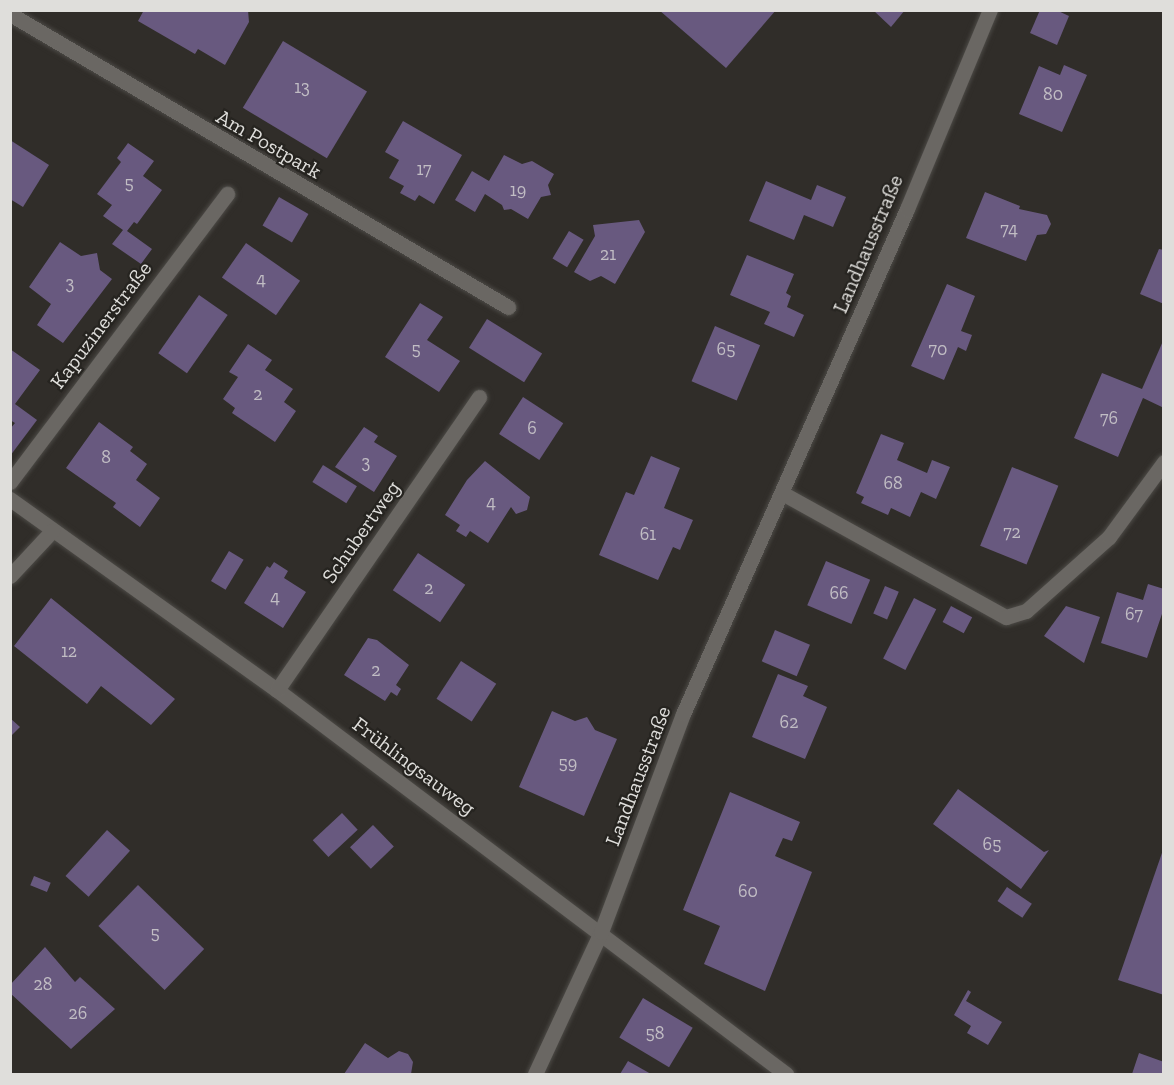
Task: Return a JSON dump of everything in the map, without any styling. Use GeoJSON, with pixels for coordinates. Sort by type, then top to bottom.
{"type":"FeatureCollection","features":[{"type":"Feature","properties":{"kind":"street","name":"Landhausstraße"},"geometry":{"type":"LineString","coordinates":[[535,1074],[601,932],[683,714],[782,494],[990,10]]}},
{"type":"Feature","properties":{"kind":"street","name":"Am Postpark"},"geometry":{"type":"LineString","coordinates":[[10,14],[508,307]]}},
{"type":"Feature","properties":{"kind":"street","name":"Kapuzinerstraße"},"geometry":{"type":"LineString","coordinates":[[10,482],[227,194]]}},
{"type":"Feature","properties":{"kind":"street","name":"Schubertweg"},"geometry":{"type":"LineString","coordinates":[[277,690],[479,397]]}},
{"type":"Feature","properties":{"kind":"street"},"geometry":{"type":"LineString","coordinates":[[782,494],[1006,618],[1026,611],[1109,537],[1164,462]]}},
{"type":"Feature","properties":{"kind":"street","name":"Frühlingsauweg"},"geometry":{"type":"LineString","coordinates":[[10,499],[277,690],[601,932],[786,1074]]}},
{"type":"Feature","properties":{"kind":"street"},"geometry":{"type":"LineString","coordinates":[[10,576],[52,531]]}},
{"type":"Feature","properties":{"kind":"building"},"geometry":{"type":"Polygon","coordinates":[[[144,10],[248,10],[249,22],[225,65],[198,49],[195,54],[138,21],[144,10]]]}},
{"type":"Feature","properties":{"kind":"building"},"geometry":{"type":"Polygon","coordinates":[[[659,10],[776,10],[726,68],[659,10]]]}},
{"type":"Feature","properties":{"kind":"building"},"geometry":{"type":"Polygon","coordinates":[[[873,10],[905,10],[891,27],[873,10]]]}},
{"type":"Feature","properties":{"kind":"building"},"geometry":{"type":"Polygon","coordinates":[[[1040,10],[1056,10],[1069,16],[1057,45],[1030,33],[1040,10]]]}},
{"type":"Feature","properties":{"kind":"building"},"geometry":{"type":"Polygon","coordinates":[[[283,41],[367,91],[327,158],[243,108],[283,41]]]}},
{"type":"Feature","properties":{"kind":"building"},"geometry":{"type":"Polygon","coordinates":[[[1064,65],[1087,75],[1062,132],[1019,114],[1039,66],[1060,75],[1064,65]]]}},
{"type":"Feature","properties":{"kind":"building"},"geometry":{"type":"Polygon","coordinates":[[[403,121],[462,155],[434,204],[419,195],[415,201],[400,193],[404,186],[389,178],[399,160],[385,152],[403,121]]]}},
{"type":"Feature","properties":{"kind":"building"},"geometry":{"type":"Polygon","coordinates":[[[10,140],[49,165],[23,207],[10,199],[10,140]]]}},
{"type":"Feature","properties":{"kind":"building"},"geometry":{"type":"Polygon","coordinates":[[[128,143],[154,161],[143,176],[162,190],[137,224],[134,222],[127,231],[152,249],[141,264],[112,244],[123,230],[103,216],[112,205],[97,194],[121,162],[117,158],[128,143]]]}},
{"type":"Feature","properties":{"kind":"building"},"geometry":{"type":"Polygon","coordinates":[[[504,155],[522,164],[532,161],[554,174],[548,185],[551,195],[541,197],[528,219],[511,209],[504,210],[502,205],[485,194],[475,212],[455,200],[472,171],[489,181],[504,155]]]}},
{"type":"Feature","properties":{"kind":"building"},"geometry":{"type":"Polygon","coordinates":[[[766,181],[811,200],[817,185],[846,197],[833,227],[804,215],[794,240],[749,221],[766,181]]]}},
{"type":"Feature","properties":{"kind":"building"},"geometry":{"type":"Polygon","coordinates":[[[985,192],[1020,206],[1019,209],[1047,215],[1051,224],[1046,234],[1037,235],[1026,261],[966,238],[985,192]]]}},
{"type":"Feature","properties":{"kind":"building"},"geometry":{"type":"Polygon","coordinates":[[[279,197],[308,214],[292,243],[262,226],[279,197]]]}},
{"type":"Feature","properties":{"kind":"building"},"geometry":{"type":"Polygon","coordinates":[[[639,220],[645,232],[615,284],[601,276],[590,281],[574,272],[595,236],[593,225],[639,220]]]}},
{"type":"Feature","properties":{"kind":"building"},"geometry":{"type":"Polygon","coordinates":[[[569,231],[584,240],[567,267],[553,258],[569,231]]]}},
{"type":"Feature","properties":{"kind":"building"},"geometry":{"type":"Polygon","coordinates":[[[60,242],[81,256],[97,253],[100,270],[112,279],[63,343],[37,325],[51,304],[29,287],[60,242]]]}},
{"type":"Feature","properties":{"kind":"building"},"geometry":{"type":"Polygon","coordinates":[[[246,243],[300,281],[276,315],[222,277],[246,243]]]}},
{"type":"Feature","properties":{"kind":"building"},"geometry":{"type":"Polygon","coordinates":[[[1159,249],[1164,250],[1164,304],[1140,294],[1159,249]]]}},
{"type":"Feature","properties":{"kind":"building"},"geometry":{"type":"Polygon","coordinates":[[[747,255],[794,274],[786,293],[791,296],[787,307],[804,315],[794,337],[764,324],[770,312],[730,295],[747,255]]]}},
{"type":"Feature","properties":{"kind":"building"},"geometry":{"type":"Polygon","coordinates":[[[947,284],[975,296],[961,331],[972,335],[966,351],[958,347],[944,380],[911,366],[947,284]]]}},
{"type":"Feature","properties":{"kind":"building"},"geometry":{"type":"Polygon","coordinates":[[[199,295],[228,315],[187,373],[158,353],[199,295]]]}},
{"type":"Feature","properties":{"kind":"building"},"geometry":{"type":"Polygon","coordinates":[[[420,303],[443,317],[427,340],[460,361],[439,392],[385,357],[420,303]]]}},
{"type":"Feature","properties":{"kind":"building"},"geometry":{"type":"Polygon","coordinates":[[[487,319],[542,353],[524,382],[469,348],[487,319]]]}},
{"type":"Feature","properties":{"kind":"building"},"geometry":{"type":"Polygon","coordinates":[[[715,326],[760,345],[737,400],[692,381],[715,326]]]}},
{"type":"Feature","properties":{"kind":"building"},"geometry":{"type":"Polygon","coordinates":[[[1163,341],[1164,408],[1143,398],[1118,457],[1074,438],[1102,373],[1142,389],[1163,341]]]}},
{"type":"Feature","properties":{"kind":"building"},"geometry":{"type":"Polygon","coordinates":[[[248,344],[272,360],[265,370],[293,389],[284,402],[296,411],[275,442],[232,413],[235,408],[223,399],[238,377],[229,372],[248,344]]]}},
{"type":"Feature","properties":{"kind":"building"},"geometry":{"type":"Polygon","coordinates":[[[10,349],[40,370],[15,404],[37,420],[10,456],[10,429],[15,423],[10,420],[10,349]]]}},
{"type":"Feature","properties":{"kind":"building"},"geometry":{"type":"Polygon","coordinates":[[[523,397],[563,423],[539,460],[499,434],[523,397]]]}},
{"type":"Feature","properties":{"kind":"building"},"geometry":{"type":"Polygon","coordinates":[[[99,422],[133,447],[130,451],[147,464],[136,480],[160,498],[140,527],[113,507],[116,503],[66,468],[99,422]]]}},
{"type":"Feature","properties":{"kind":"building"},"geometry":{"type":"Polygon","coordinates":[[[364,427],[378,436],[374,442],[397,456],[374,492],[335,467],[364,427]]]}},
{"type":"Feature","properties":{"kind":"building"},"geometry":{"type":"Polygon","coordinates":[[[881,434],[904,443],[897,460],[927,473],[932,460],[950,467],[936,499],[921,492],[910,517],[891,508],[888,515],[861,503],[864,497],[856,493],[881,434]]]}},
{"type":"Feature","properties":{"kind":"building"},"geometry":{"type":"Polygon","coordinates":[[[651,456],[680,468],[664,508],[693,520],[680,550],[673,547],[658,580],[599,555],[626,492],[634,495],[651,456]]]}},
{"type":"Feature","properties":{"kind":"building"},"geometry":{"type":"Polygon","coordinates":[[[485,461],[530,497],[527,510],[516,514],[511,507],[488,543],[470,531],[466,537],[456,531],[460,525],[445,515],[467,480],[485,461]]]}},
{"type":"Feature","properties":{"kind":"building"},"geometry":{"type":"Polygon","coordinates":[[[323,465],[357,486],[346,503],[312,482],[323,465]]]}},
{"type":"Feature","properties":{"kind":"building"},"geometry":{"type":"Polygon","coordinates":[[[1012,467],[1058,486],[1027,565],[980,546],[1012,467]]]}},
{"type":"Feature","properties":{"kind":"building"},"geometry":{"type":"Polygon","coordinates":[[[229,551],[244,560],[226,590],[211,581],[229,551]]]}},
{"type":"Feature","properties":{"kind":"building"},"geometry":{"type":"Polygon","coordinates":[[[418,553],[465,585],[440,622],[393,590],[418,553]]]}},
{"type":"Feature","properties":{"kind":"building"},"geometry":{"type":"Polygon","coordinates":[[[826,561],[870,580],[851,624],[807,605],[826,561]]]}},
{"type":"Feature","properties":{"kind":"building"},"geometry":{"type":"Polygon","coordinates":[[[274,562],[288,571],[284,578],[306,592],[283,628],[244,603],[267,566],[270,568],[274,562]]]}},
{"type":"Feature","properties":{"kind":"building"},"geometry":{"type":"Polygon","coordinates":[[[1148,584],[1164,589],[1164,608],[1147,658],[1101,643],[1117,592],[1143,600],[1148,584]]]}},
{"type":"Feature","properties":{"kind":"building"},"geometry":{"type":"Polygon","coordinates":[[[885,586],[899,592],[887,619],[873,614],[885,586]]]}},
{"type":"Feature","properties":{"kind":"building"},"geometry":{"type":"Polygon","coordinates":[[[51,598],[175,699],[151,725],[101,686],[87,704],[14,646],[51,598]]]}},
{"type":"Feature","properties":{"kind":"building"},"geometry":{"type":"Polygon","coordinates":[[[914,598],[936,609],[905,670],[883,659],[914,598]]]}},
{"type":"Feature","properties":{"kind":"building"},"geometry":{"type":"Polygon","coordinates":[[[951,606],[972,617],[964,633],[943,622],[951,606]]]}},
{"type":"Feature","properties":{"kind":"building"},"geometry":{"type":"Polygon","coordinates":[[[1066,606],[1100,617],[1084,663],[1044,636],[1066,606]]]}},
{"type":"Feature","properties":{"kind":"building"},"geometry":{"type":"Polygon","coordinates":[[[775,630],[810,645],[797,676],[762,661],[775,630]]]}},
{"type":"Feature","properties":{"kind":"building"},"geometry":{"type":"Polygon","coordinates":[[[368,638],[377,640],[409,665],[396,685],[401,689],[397,696],[391,692],[385,701],[344,675],[368,638]]]}},
{"type":"Feature","properties":{"kind":"building"},"geometry":{"type":"Polygon","coordinates":[[[461,661],[496,684],[472,722],[436,699],[461,661]]]}},
{"type":"Feature","properties":{"kind":"building"},"geometry":{"type":"Polygon","coordinates":[[[778,674],[808,686],[803,696],[827,707],[805,759],[752,737],[778,674]]]}},
{"type":"Feature","properties":{"kind":"building"},"geometry":{"type":"Polygon","coordinates":[[[552,711],[575,721],[587,717],[595,730],[617,739],[584,816],[519,787],[552,711]]]}},
{"type":"Feature","properties":{"kind":"building"},"geometry":{"type":"Polygon","coordinates":[[[10,718],[20,727],[10,737],[10,718]]]}},
{"type":"Feature","properties":{"kind":"building"},"geometry":{"type":"Polygon","coordinates":[[[958,789],[1044,852],[1049,850],[1021,889],[933,824],[958,789]]]}},
{"type":"Feature","properties":{"kind":"building"},"geometry":{"type":"Polygon","coordinates":[[[730,792],[800,822],[792,841],[783,838],[775,856],[812,872],[765,991],[704,964],[720,926],[683,910],[730,792]]]}},
{"type":"Feature","properties":{"kind":"building"},"geometry":{"type":"Polygon","coordinates":[[[342,813],[358,830],[328,857],[313,840],[342,813]]]}},
{"type":"Feature","properties":{"kind":"building"},"geometry":{"type":"Polygon","coordinates":[[[373,825],[394,847],[371,869],[350,847],[373,825]]]}},
{"type":"Feature","properties":{"kind":"building"},"geometry":{"type":"Polygon","coordinates":[[[107,830],[130,851],[89,897],[66,876],[107,830]]]}},
{"type":"Feature","properties":{"kind":"building"},"geometry":{"type":"Polygon","coordinates":[[[1164,850],[1164,995],[1118,980],[1164,850]]]}},
{"type":"Feature","properties":{"kind":"building"},"geometry":{"type":"Polygon","coordinates":[[[34,876],[51,883],[47,892],[30,885],[34,876]]]}},
{"type":"Feature","properties":{"kind":"building"},"geometry":{"type":"Polygon","coordinates":[[[138,885],[204,949],[165,990],[98,926],[138,885]]]}},
{"type":"Feature","properties":{"kind":"building"},"geometry":{"type":"Polygon","coordinates":[[[1007,887],[1032,904],[1022,918],[997,901],[1007,887]]]}},
{"type":"Feature","properties":{"kind":"building"},"geometry":{"type":"Polygon","coordinates":[[[45,947],[75,982],[80,977],[115,1009],[71,1049],[10,993],[10,985],[45,947]]]}},
{"type":"Feature","properties":{"kind":"building"},"geometry":{"type":"Polygon","coordinates":[[[968,990],[971,992],[966,1001],[1002,1022],[988,1045],[967,1033],[971,1026],[954,1015],[968,990]]]}},
{"type":"Feature","properties":{"kind":"building"},"geometry":{"type":"Polygon","coordinates":[[[643,998],[693,1028],[669,1067],[619,1037],[643,998]]]}},
{"type":"Feature","properties":{"kind":"building"},"geometry":{"type":"Polygon","coordinates":[[[365,1043],[388,1058],[399,1051],[408,1054],[413,1062],[411,1074],[344,1074],[365,1043]]]}},
{"type":"Feature","properties":{"kind":"building"},"geometry":{"type":"Polygon","coordinates":[[[1139,1053],[1164,1062],[1164,1074],[1132,1074],[1139,1053]]]}},
{"type":"Feature","properties":{"kind":"building"},"geometry":{"type":"Polygon","coordinates":[[[628,1061],[651,1074],[620,1074],[628,1061]]]}}]}
